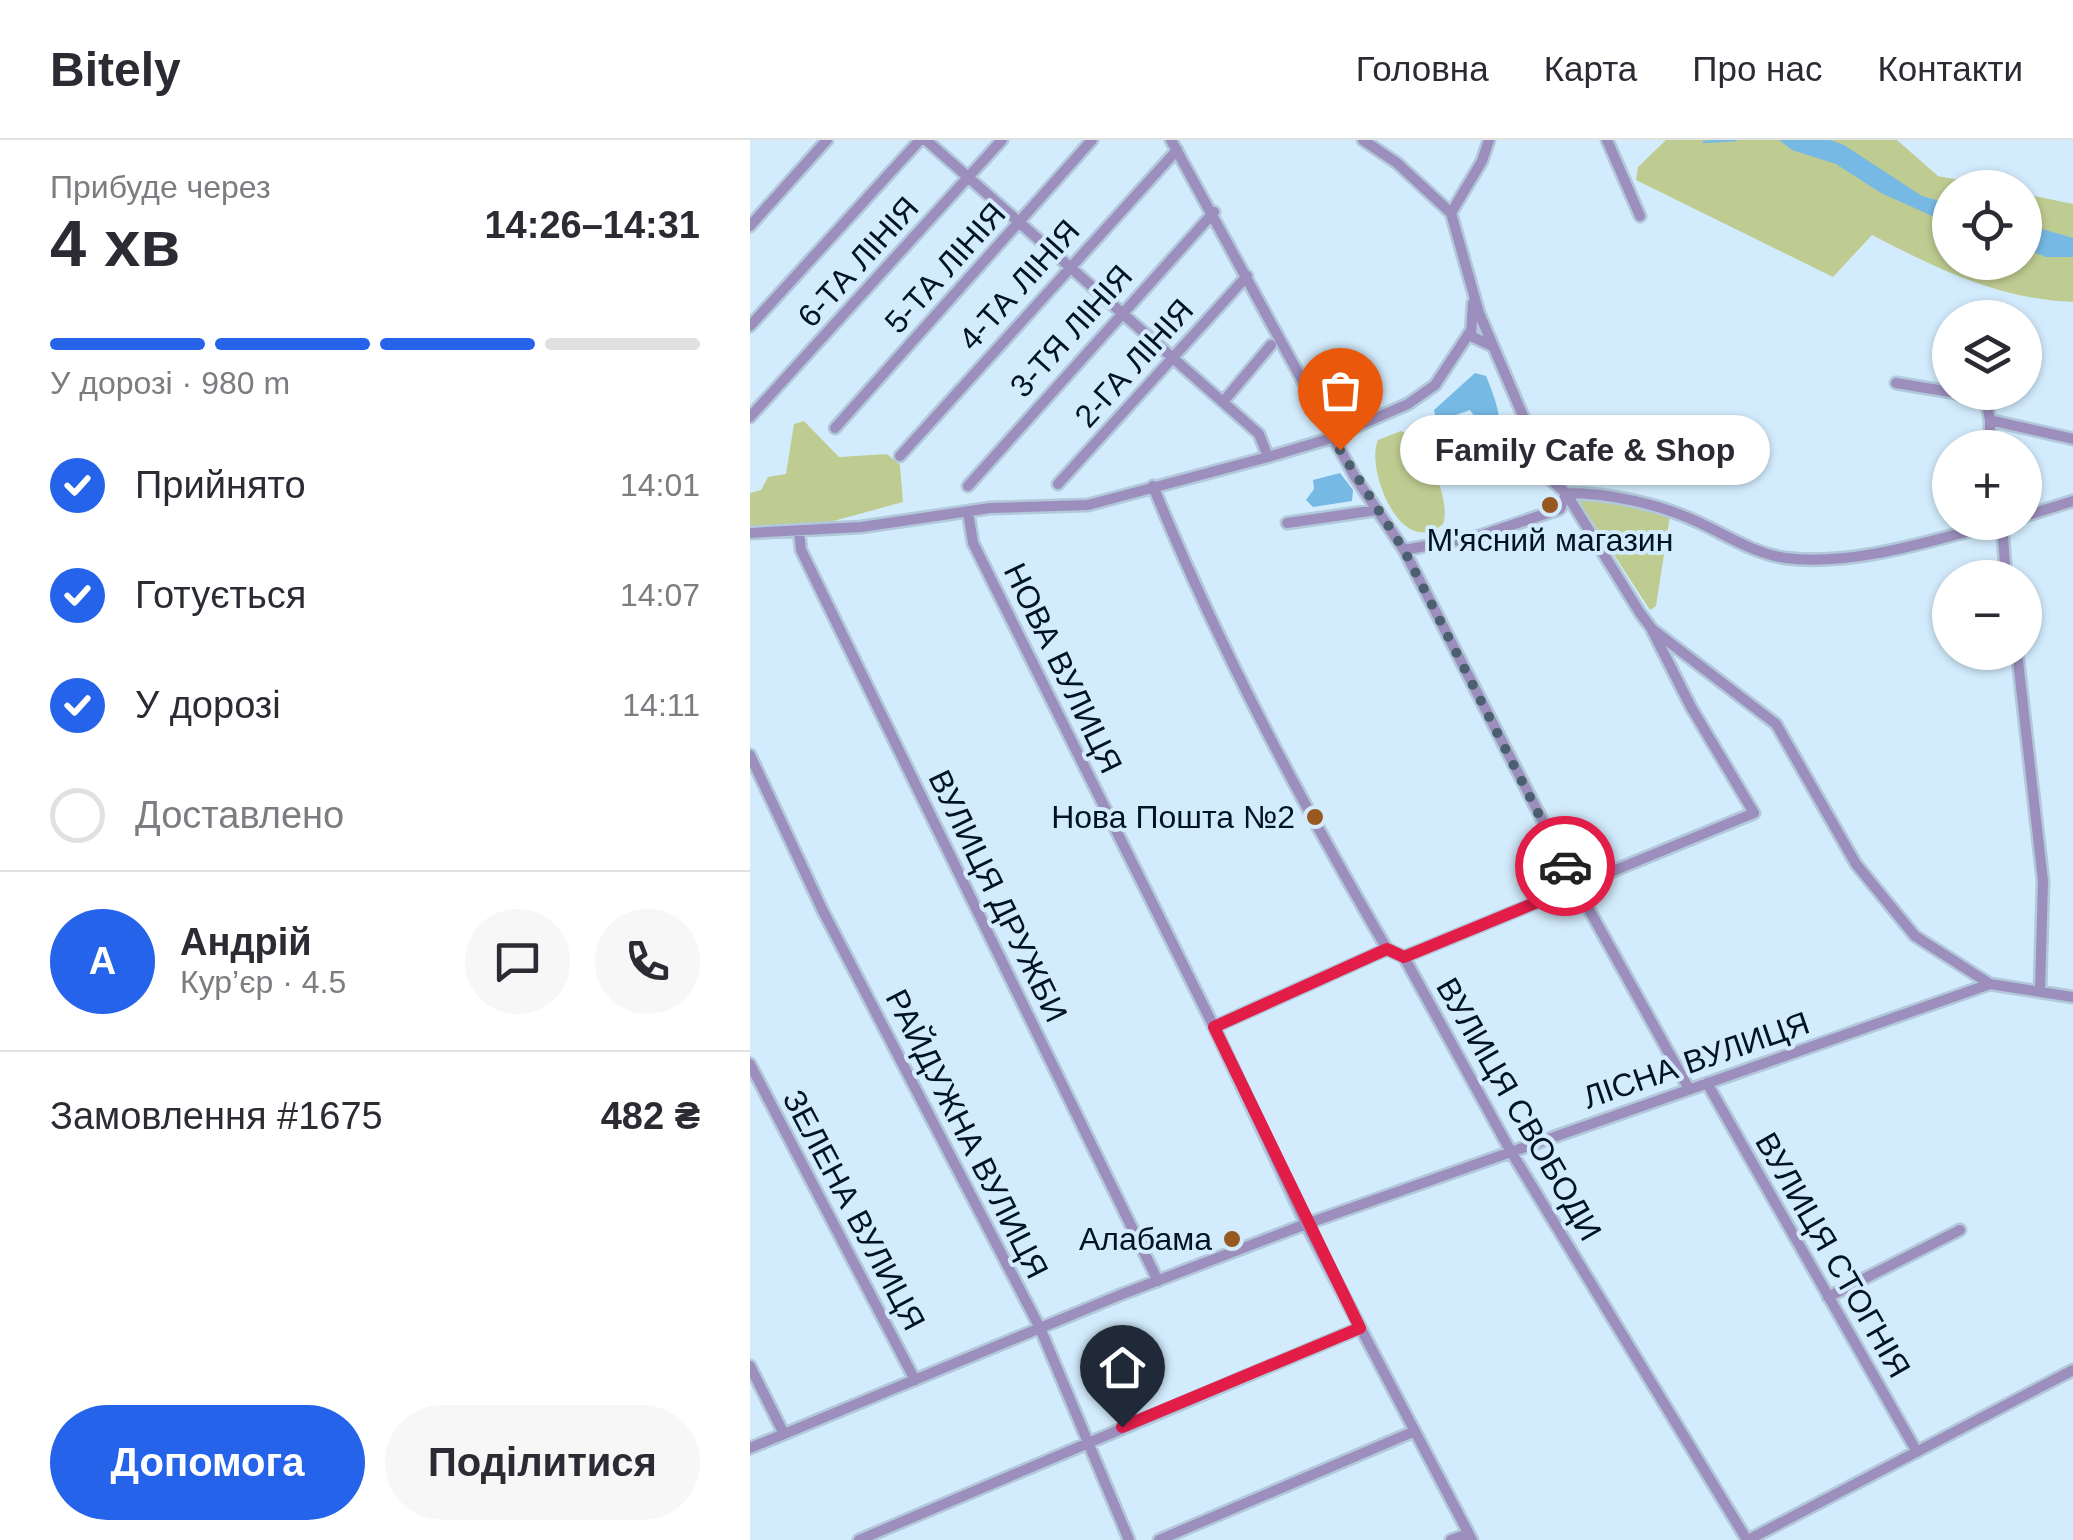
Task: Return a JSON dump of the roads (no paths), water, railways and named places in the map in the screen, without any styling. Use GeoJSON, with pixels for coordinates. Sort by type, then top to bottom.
{"type":"FeatureCollection","features":[{"type":"Feature","properties":{"kind":"street"},"geometry":{"type":"LineString","coordinates":[[750,226],[827,140]]}},
{"type":"Feature","properties":{"kind":"street"},"geometry":{"type":"LineString","coordinates":[[750,326],[923,140],[1259,434],[1268,458]]}},
{"type":"Feature","properties":{"kind":"street","name":"6-ТА ЛІНІЯ"},"geometry":{"type":"LineString","coordinates":[[750,418],[1002,140]]}},
{"type":"Feature","properties":{"kind":"street","name":"5-ТА ЛІНІЯ"},"geometry":{"type":"LineString","coordinates":[[836,428],[1092,140]]}},
{"type":"Feature","properties":{"kind":"street"},"geometry":{"type":"LineString","coordinates":[[1362,140],[1397,164],[1451,213],[1474,297],[1479,332],[1493,347],[1550,479],[1566,493],[1652,629],[1690,706],[1754,813],[1404,957]]}},
{"type":"Feature","properties":{"kind":"street"},"geometry":{"type":"LineString","coordinates":[[1607,140],[1640,216]]}},
{"type":"Feature","properties":{"kind":"street"},"geometry":{"type":"LineString","coordinates":[[1451,213],[1484,144]]}},
{"type":"Feature","properties":{"kind":"street"},"geometry":{"type":"LineString","coordinates":[[1174,145],[1334,437],[1404,550],[1576,886],[1648,1008],[1689,1089]]}},
{"type":"Feature","properties":{"kind":"street","name":"4-ТА ЛІНІЯ"},"geometry":{"type":"LineString","coordinates":[[900,456],[1174,145]]}},
{"type":"Feature","properties":{"kind":"street","name":"3-ТЯ ЛІНІЯ"},"geometry":{"type":"LineString","coordinates":[[968,486],[1120,312],[1214,212]]}},
{"type":"Feature","properties":{"kind":"street","name":"2-ГА ЛІНІЯ"},"geometry":{"type":"LineString","coordinates":[[1058,484],[1247,276]]}},
{"type":"Feature","properties":{"kind":"street"},"geometry":{"type":"LineString","coordinates":[[750,534],[968,512],[1088,505],[1268,458],[1334,437],[1408,404],[1435,385],[1462,346],[1479,332]]}},
{"type":"Feature","properties":{"kind":"street"},"geometry":{"type":"LineString","coordinates":[[1223,402],[1272,345]]}},
{"type":"Feature","properties":{"kind":"street"},"geometry":{"type":"LineString","coordinates":[[1896,383],[1932,389]]}},
{"type":"Feature","properties":{"kind":"street"},"geometry":{"type":"LineString","coordinates":[[1988,410],[1990,430]]}},
{"type":"Feature","properties":{"kind":"street"},"geometry":{"type":"LineString","coordinates":[[1990,420],[2073,439]]}},
{"type":"Feature","properties":{"kind":"street"},"geometry":{"type":"LineString","coordinates":[[1153,486],[1204,612],[1288,779],[1387,949],[1214,1027]]}},
{"type":"Feature","properties":{"kind":"street"},"geometry":{"type":"LineString","coordinates":[[1566,493],[1592,493],[1673,512],[1754,550],[1784,558],[1829,560],[1932,537]]}},
{"type":"Feature","properties":{"kind":"street"},"geometry":{"type":"LineString","coordinates":[[1404,550],[1479,536],[1560,509],[1566,493]]}},
{"type":"Feature","properties":{"kind":"street"},"geometry":{"type":"LineString","coordinates":[[2042,511],[2073,501]]}},
{"type":"Feature","properties":{"kind":"street"},"geometry":{"type":"LineString","coordinates":[[1288,523],[1378,510]]}},
{"type":"Feature","properties":{"kind":"street","name":"НОВА ВУЛИЦЯ"},"geometry":{"type":"LineString","coordinates":[[968,512],[973,542],[1214,1027],[1306,1224],[1470,1537]]}},
{"type":"Feature","properties":{"kind":"street","name":"ВУЛИЦЯ ДРУЖБИ"},"geometry":{"type":"LineString","coordinates":[[799,531],[801,550],[1158,1281]]}},
{"type":"Feature","properties":{"kind":"street"},"geometry":{"type":"LineString","coordinates":[[1652,629],[1776,724],[1856,864],[1915,936],[1990,984],[2073,998]]}},
{"type":"Feature","properties":{"kind":"street"},"geometry":{"type":"LineString","coordinates":[[2019,670],[2042,880],[2040,990]]}},
{"type":"Feature","properties":{"kind":"street","name":"РАЙДУЖНА ВУЛИЦЯ"},"geometry":{"type":"LineString","coordinates":[[750,755],[823,911],[1040,1328],[1129,1540]]}},
{"type":"Feature","properties":{"kind":"street","name":"ВУЛИЦЯ СВОБОДИ"},"geometry":{"type":"LineString","coordinates":[[1387,949],[1404,957],[1510,1150],[1748,1540]]}},
{"type":"Feature","properties":{"kind":"street","name":"ЛІСНА ВУЛИЦЯ"},"geometry":{"type":"LineString","coordinates":[[750,1448],[1306,1224],[1990,984]]}},
{"type":"Feature","properties":{"kind":"street","name":"ЗЕЛЕНА ВУЛИЦЯ"},"geometry":{"type":"LineString","coordinates":[[750,1064],[916,1380]]}},
{"type":"Feature","properties":{"kind":"street","name":"ВУЛИЦЯ СТОГНІЯ"},"geometry":{"type":"LineString","coordinates":[[1707,1083],[1916,1452]]}},
{"type":"Feature","properties":{"kind":"street"},"geometry":{"type":"LineString","coordinates":[[1828,1297],[1960,1230]]}},
{"type":"Feature","properties":{"kind":"street"},"geometry":{"type":"LineString","coordinates":[[859,1540],[1360,1328]]}},
{"type":"Feature","properties":{"kind":"street"},"geometry":{"type":"LineString","coordinates":[[750,1366],[784,1434]]}},
{"type":"Feature","properties":{"kind":"street"},"geometry":{"type":"LineString","coordinates":[[1748,1540],[2073,1370]]}},
{"type":"Feature","properties":{"kind":"street"},"geometry":{"type":"LineString","coordinates":[[1159,1540],[1415,1431]]}},
{"type":"Feature","properties":{"kind":"street"},"geometry":{"type":"LineString","coordinates":[[1451,1540],[1470,1537]]}},
{"type":"Feature","properties":{"kind":"water"},"geometry":{"type":"Polygon","coordinates":[[[1779,140],[1830,140],[1844,145],[1932,199],[1932,216],[1881,193],[1836,164],[1792,150],[1779,140]]]}},
{"type":"Feature","properties":{"kind":"water"},"geometry":{"type":"Polygon","coordinates":[[[2042,229],[2073,238],[2073,257],[2042,255],[2042,229]]]}},
{"type":"Feature","properties":{"kind":"water"},"geometry":{"type":"Polygon","coordinates":[[[1475,373],[1486,376],[1498,410],[1499,430],[1483,429],[1470,410],[1436,422],[1434,410],[1475,373]]]}},
{"type":"Feature","properties":{"kind":"water"},"geometry":{"type":"Polygon","coordinates":[[[1340,473],[1353,490],[1352,501],[1313,507],[1306,500],[1314,489],[1313,480],[1340,473]]]}},
{"type":"Feature","properties":{"kind":"waterway"},"geometry":{"type":"LineString","coordinates":[[1704,142],[1736,140]]}},
{"type":"Feature","properties":{"kind":"place","name":"Family Cafe & Shop"},"geometry":{"type":"Point","coordinates":[1340,450]}},
{"type":"Feature","properties":{"kind":"place","name":"М'ясний магазин"},"geometry":{"type":"Point","coordinates":[1550,505]}},
{"type":"Feature","properties":{"kind":"place","name":"Нова Пошта №2"},"geometry":{"type":"Point","coordinates":[1315,817]}},
{"type":"Feature","properties":{"kind":"place","name":"Алабама"},"geometry":{"type":"Point","coordinates":[1232,1239]}}]}
